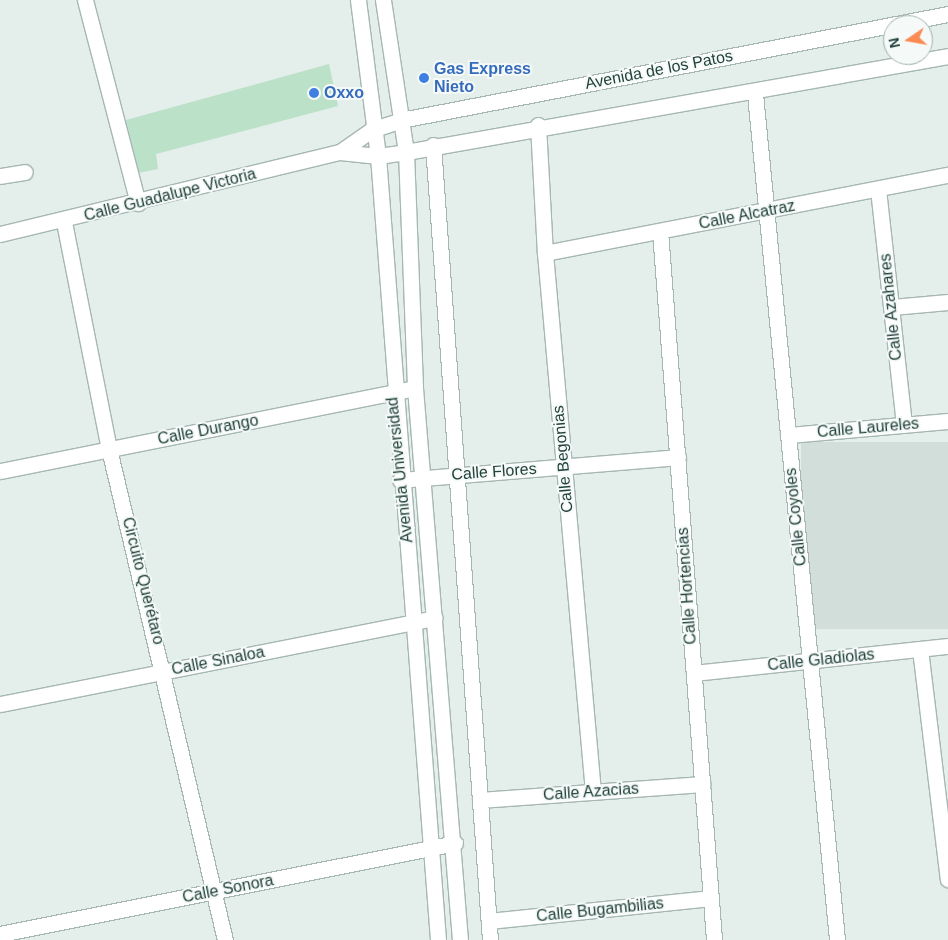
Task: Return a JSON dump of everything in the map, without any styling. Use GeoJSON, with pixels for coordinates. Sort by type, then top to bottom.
{"type":"FeatureCollection","features":[{"type":"Feature","properties":{"kind":"street"},"geometry":{"type":"LineString","coordinates":[[85,0],[138,203]]}},
{"type":"Feature","properties":{"kind":"street","name":"Avenida Universidad"},"geometry":{"type":"LineString","coordinates":[[358,0],[371,130],[378,156],[393,394],[415,622],[438,940]]}},
{"type":"Feature","properties":{"kind":"street","name":"Avenida Universidad"},"geometry":{"type":"LineString","coordinates":[[383,0],[406,152],[415,388],[455,843],[460,940]]}},
{"type":"Feature","properties":{"kind":"street","name":"Avenida de los Patos"},"geometry":{"type":"LineString","coordinates":[[371,130],[401,120],[948,14]]}},
{"type":"Feature","properties":{"kind":"street"},"geometry":{"type":"LineString","coordinates":[[378,156],[538,126],[755,94],[948,56]]}},
{"type":"Feature","properties":{"kind":"street","name":"Calle Coyoles"},"geometry":{"type":"LineString","coordinates":[[755,94],[837,940]]}},
{"type":"Feature","properties":{"kind":"street","name":"Calle Begonias"},"geometry":{"type":"LineString","coordinates":[[538,126],[545,253],[593,792]]}},
{"type":"Feature","properties":{"kind":"street","name":"Calle Guadalupe Victoria"},"geometry":{"type":"LineString","coordinates":[[340,152],[371,130]]}},
{"type":"Feature","properties":{"kind":"street"},"geometry":{"type":"LineString","coordinates":[[433,145],[490,940]]}},
{"type":"Feature","properties":{"kind":"street","name":"Calle Guadalupe Victoria"},"geometry":{"type":"LineString","coordinates":[[0,234],[64,222],[340,152],[378,156]]}},
{"type":"Feature","properties":{"kind":"street"},"geometry":{"type":"LineString","coordinates":[[0,176],[25,172]]}},
{"type":"Feature","properties":{"kind":"street","name":"Calle Alcatraz"},"geometry":{"type":"LineString","coordinates":[[545,253],[948,176]]}},
{"type":"Feature","properties":{"kind":"street","name":"Calle Azahares"},"geometry":{"type":"LineString","coordinates":[[878,189],[904,426]]}},
{"type":"Feature","properties":{"kind":"street","name":"Circuito Querétaro"},"geometry":{"type":"LineString","coordinates":[[64,222],[109,449],[165,671],[225,940]]}},
{"type":"Feature","properties":{"kind":"street","name":"Calle Hortencias"},"geometry":{"type":"LineString","coordinates":[[660,231],[714,940]]}},
{"type":"Feature","properties":{"kind":"street"},"geometry":{"type":"LineString","coordinates":[[892,307],[948,302]]}},
{"type":"Feature","properties":{"kind":"street","name":"Calle Durango"},"geometry":{"type":"LineString","coordinates":[[0,471],[393,394],[415,388]]}},
{"type":"Feature","properties":{"kind":"street","name":"Calle Laureles"},"geometry":{"type":"LineString","coordinates":[[788,435],[948,421]]}},
{"type":"Feature","properties":{"kind":"street","name":"Calle Flores"},"geometry":{"type":"LineString","coordinates":[[400,480],[678,457]]}},
{"type":"Feature","properties":{"kind":"street","name":"Calle Sinaloa"},"geometry":{"type":"LineString","coordinates":[[0,704],[435,618]]}},
{"type":"Feature","properties":{"kind":"street","name":"Calle Gladiolas"},"geometry":{"type":"LineString","coordinates":[[694,674],[948,646]]}},
{"type":"Feature","properties":{"kind":"street"},"geometry":{"type":"LineString","coordinates":[[920,650],[942,773],[948,879]]}},
{"type":"Feature","properties":{"kind":"street","name":"Calle Azacias"},"geometry":{"type":"LineString","coordinates":[[480,800],[702,784]]}},
{"type":"Feature","properties":{"kind":"street","name":"Calle Sonora"},"geometry":{"type":"LineString","coordinates":[[0,934],[455,843]]}},
{"type":"Feature","properties":{"kind":"street","name":"Calle Bugambilias"},"geometry":{"type":"LineString","coordinates":[[489,921],[711,898]]}},
{"type":"Feature","properties":{"kind":"shaded area"},"geometry":{"type":"Polygon","coordinates":[[[801,442],[948,442],[948,629],[801,629],[801,442]]]}},
{"type":"Feature","properties":{"kind":"green space"},"geometry":{"type":"Polygon","coordinates":[[[329,64],[338,106],[156,154],[158,169],[138,173],[126,120],[329,64]]]}},
{"type":"Feature","properties":{"kind":"place","name":"Gas Express Nieto"},"geometry":{"type":"Point","coordinates":[424,78]}},
{"type":"Feature","properties":{"kind":"place","name":"Oxxo"},"geometry":{"type":"Point","coordinates":[314,93]}}]}
